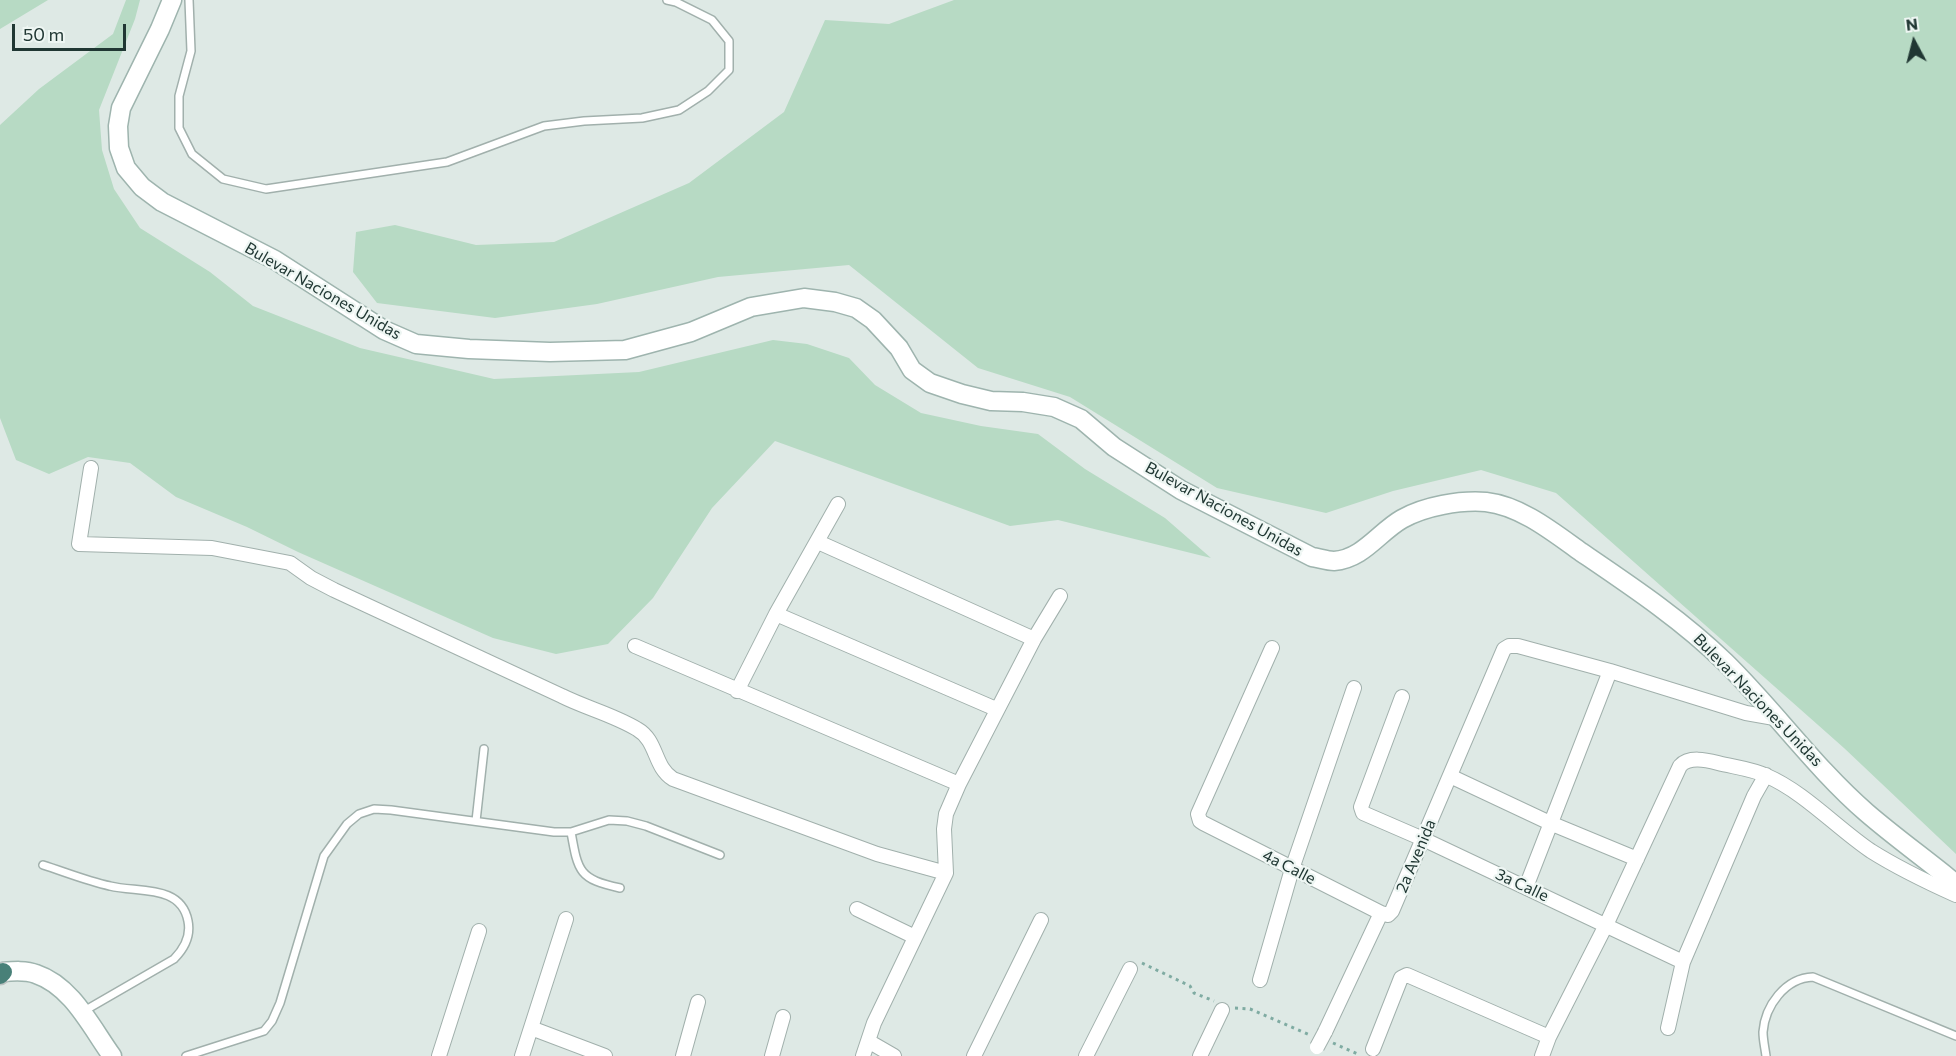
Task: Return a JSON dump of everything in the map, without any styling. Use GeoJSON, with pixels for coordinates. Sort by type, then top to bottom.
{"type":"FeatureCollection","features":[{"type":"Feature","properties":{"kind":"main road","name":"Bulevar Naciones Unidas"},"geometry":{"type":"LineString","coordinates":[[172,0],[121,108],[118,126],[119,148],[126,168],[142,187],[162,202],[275,260],[384,330],[416,344],[469,349],[550,352],[625,350],[691,332],[751,307],[804,298],[836,302],[856,309],[873,320],[899,348],[912,370],[930,383],[991,401],[1023,402],[1054,407],[1081,419],[1114,447],[1181,490],[1312,557],[1334,561],[1351,557],[1369,546],[1404,517],[1428,509],[1452,504],[1487,502],[1523,513],[1626,583],[1695,634],[1780,719],[1867,813],[1956,884]]}},
{"type":"Feature","properties":{"kind":"main road"},"geometry":{"type":"LineString","coordinates":[[1,972],[35,973],[66,992],[112,1056]]}},
{"type":"Feature","properties":{"kind":"street"},"geometry":{"type":"LineString","coordinates":[[91,468],[79,544],[212,548],[290,563],[311,578],[334,590],[569,700],[636,728],[646,735],[652,744],[661,769],[673,779],[877,854],[946,873]]}},
{"type":"Feature","properties":{"kind":"street"},"geometry":{"type":"LineString","coordinates":[[737,691],[776,614],[838,504]]}},
{"type":"Feature","properties":{"kind":"street"},"geometry":{"type":"LineString","coordinates":[[818,542],[1034,639]]}},
{"type":"Feature","properties":{"kind":"street"},"geometry":{"type":"LineString","coordinates":[[863,1056],[867,1041],[946,873],[944,829],[946,814],[996,709],[1060,596]]}},
{"type":"Feature","properties":{"kind":"street"},"geometry":{"type":"LineString","coordinates":[[776,614],[996,709]]}},
{"type":"Feature","properties":{"kind":"street","name":"2a Avenida"},"geometry":{"type":"LineString","coordinates":[[1319,1044],[1381,913],[1388,915],[1392,911],[1501,653],[1509,646],[1518,645],[1610,671]]}},
{"type":"Feature","properties":{"kind":"street"},"geometry":{"type":"LineString","coordinates":[[634,646],[959,784]]}},
{"type":"Feature","properties":{"kind":"street","name":"4a Calle"},"geometry":{"type":"LineString","coordinates":[[1272,648],[1198,818],[1203,823],[1381,913]]}},
{"type":"Feature","properties":{"kind":"street"},"geometry":{"type":"LineString","coordinates":[[1526,887],[1610,671],[1746,713],[1780,719]]}},
{"type":"Feature","properties":{"kind":"street"},"geometry":{"type":"LineString","coordinates":[[1260,980],[1292,869],[1354,688]]}},
{"type":"Feature","properties":{"kind":"street","name":"3a Calle"},"geometry":{"type":"LineString","coordinates":[[1402,697],[1361,809],[1363,813],[1683,962]]}},
{"type":"Feature","properties":{"kind":"street"},"geometry":{"type":"LineString","coordinates":[[1542,1056],[1549,1037],[1606,926],[1680,766],[1685,761],[1693,759],[1712,762],[1766,775],[1873,852],[1912,875],[1956,895]]}},
{"type":"Feature","properties":{"kind":"street"},"geometry":{"type":"LineString","coordinates":[[1668,1028],[1683,962],[1754,796],[1766,775]]}},
{"type":"Feature","properties":{"kind":"street"},"geometry":{"type":"LineString","coordinates":[[1450,776],[1550,823],[1637,859]]}},
{"type":"Feature","properties":{"kind":"street"},"geometry":{"type":"LineString","coordinates":[[856,909],[915,938]]}},
{"type":"Feature","properties":{"kind":"street"},"geometry":{"type":"LineString","coordinates":[[522,1056],[566,919]]}},
{"type":"Feature","properties":{"kind":"street"},"geometry":{"type":"LineString","coordinates":[[974,1056],[1041,920]]}},
{"type":"Feature","properties":{"kind":"street"},"geometry":{"type":"LineString","coordinates":[[439,1056],[479,931]]}},
{"type":"Feature","properties":{"kind":"street"},"geometry":{"type":"LineString","coordinates":[[1086,1056],[1135,966]]}},
{"type":"Feature","properties":{"kind":"street"},"geometry":{"type":"LineString","coordinates":[[1367,1053],[1401,978],[1407,975],[1549,1037]]}},
{"type":"Feature","properties":{"kind":"street"},"geometry":{"type":"LineString","coordinates":[[683,1056],[698,1002]]}},
{"type":"Feature","properties":{"kind":"street"},"geometry":{"type":"LineString","coordinates":[[1200,1056],[1226,1007]]}},
{"type":"Feature","properties":{"kind":"street"},"geometry":{"type":"LineString","coordinates":[[772,1056],[783,1017]]}},
{"type":"Feature","properties":{"kind":"street"},"geometry":{"type":"LineString","coordinates":[[531,1028],[605,1056]]}},
{"type":"Feature","properties":{"kind":"street"},"geometry":{"type":"LineString","coordinates":[[867,1041],[894,1056]]}},
{"type":"Feature","properties":{"kind":"lane"},"geometry":{"type":"LineString","coordinates":[[189,0],[191,51],[179,96],[180,128],[192,154],[223,179],[266,189],[447,162],[544,126],[642,118],[679,110],[708,91],[729,70],[729,41],[712,20],[668,0]]}},
{"type":"Feature","properties":{"kind":"lane"},"geometry":{"type":"LineString","coordinates":[[476,821],[484,749]]}},
{"type":"Feature","properties":{"kind":"lane"},"geometry":{"type":"LineString","coordinates":[[186,1056],[264,1031],[272,1021],[280,1003],[324,856],[341,831],[359,814],[374,809],[554,832],[571,832],[609,820],[627,821],[646,826],[720,855]]}},
{"type":"Feature","properties":{"kind":"lane"},"geometry":{"type":"LineString","coordinates":[[571,832],[579,866],[585,876],[620,888]]}},
{"type":"Feature","properties":{"kind":"lane"},"geometry":{"type":"LineString","coordinates":[[43,865],[110,886],[161,892],[175,898],[186,911],[189,925],[183,951],[174,959],[81,1013]]}},
{"type":"Feature","properties":{"kind":"lane"},"geometry":{"type":"LineString","coordinates":[[1766,1056],[1763,1035],[1768,1012],[1779,994],[1795,981],[1805,977],[1813,977],[1956,1036]]}},
{"type":"Feature","properties":{"kind":"path"},"geometry":{"type":"LineString","coordinates":[[1135,966],[1190,986],[1194,993],[1226,1007],[1250,1009],[1319,1044],[1367,1053]]}},
{"type":"Feature","properties":{"kind":"green space"},"geometry":{"type":"Polygon","coordinates":[[[0,0],[48,0],[0,29],[0,0]]]}},
{"type":"Feature","properties":{"kind":"green space"},"geometry":{"type":"Polygon","coordinates":[[[126,0],[140,0],[135,19],[99,110],[102,150],[114,189],[140,228],[210,272],[253,306],[360,348],[494,379],[639,372],[773,340],[807,344],[849,358],[875,385],[921,413],[981,426],[1038,434],[1085,469],[1165,518],[1211,558],[1058,520],[1010,526],[775,441],[712,508],[653,598],[608,644],[556,654],[493,638],[298,552],[247,527],[176,497],[130,463],[88,457],[49,474],[16,460],[0,418],[0,125],[39,89],[113,34],[126,0]]]}},
{"type":"Feature","properties":{"kind":"green space"},"geometry":{"type":"Polygon","coordinates":[[[954,0],[1956,0],[1956,854],[1844,748],[1556,493],[1481,470],[1393,491],[1326,513],[1217,488],[1070,397],[978,368],[849,265],[718,277],[597,304],[495,318],[377,303],[353,272],[356,232],[395,225],[476,245],[554,242],[689,183],[784,112],[825,20],[889,24],[954,0]]]}}]}
